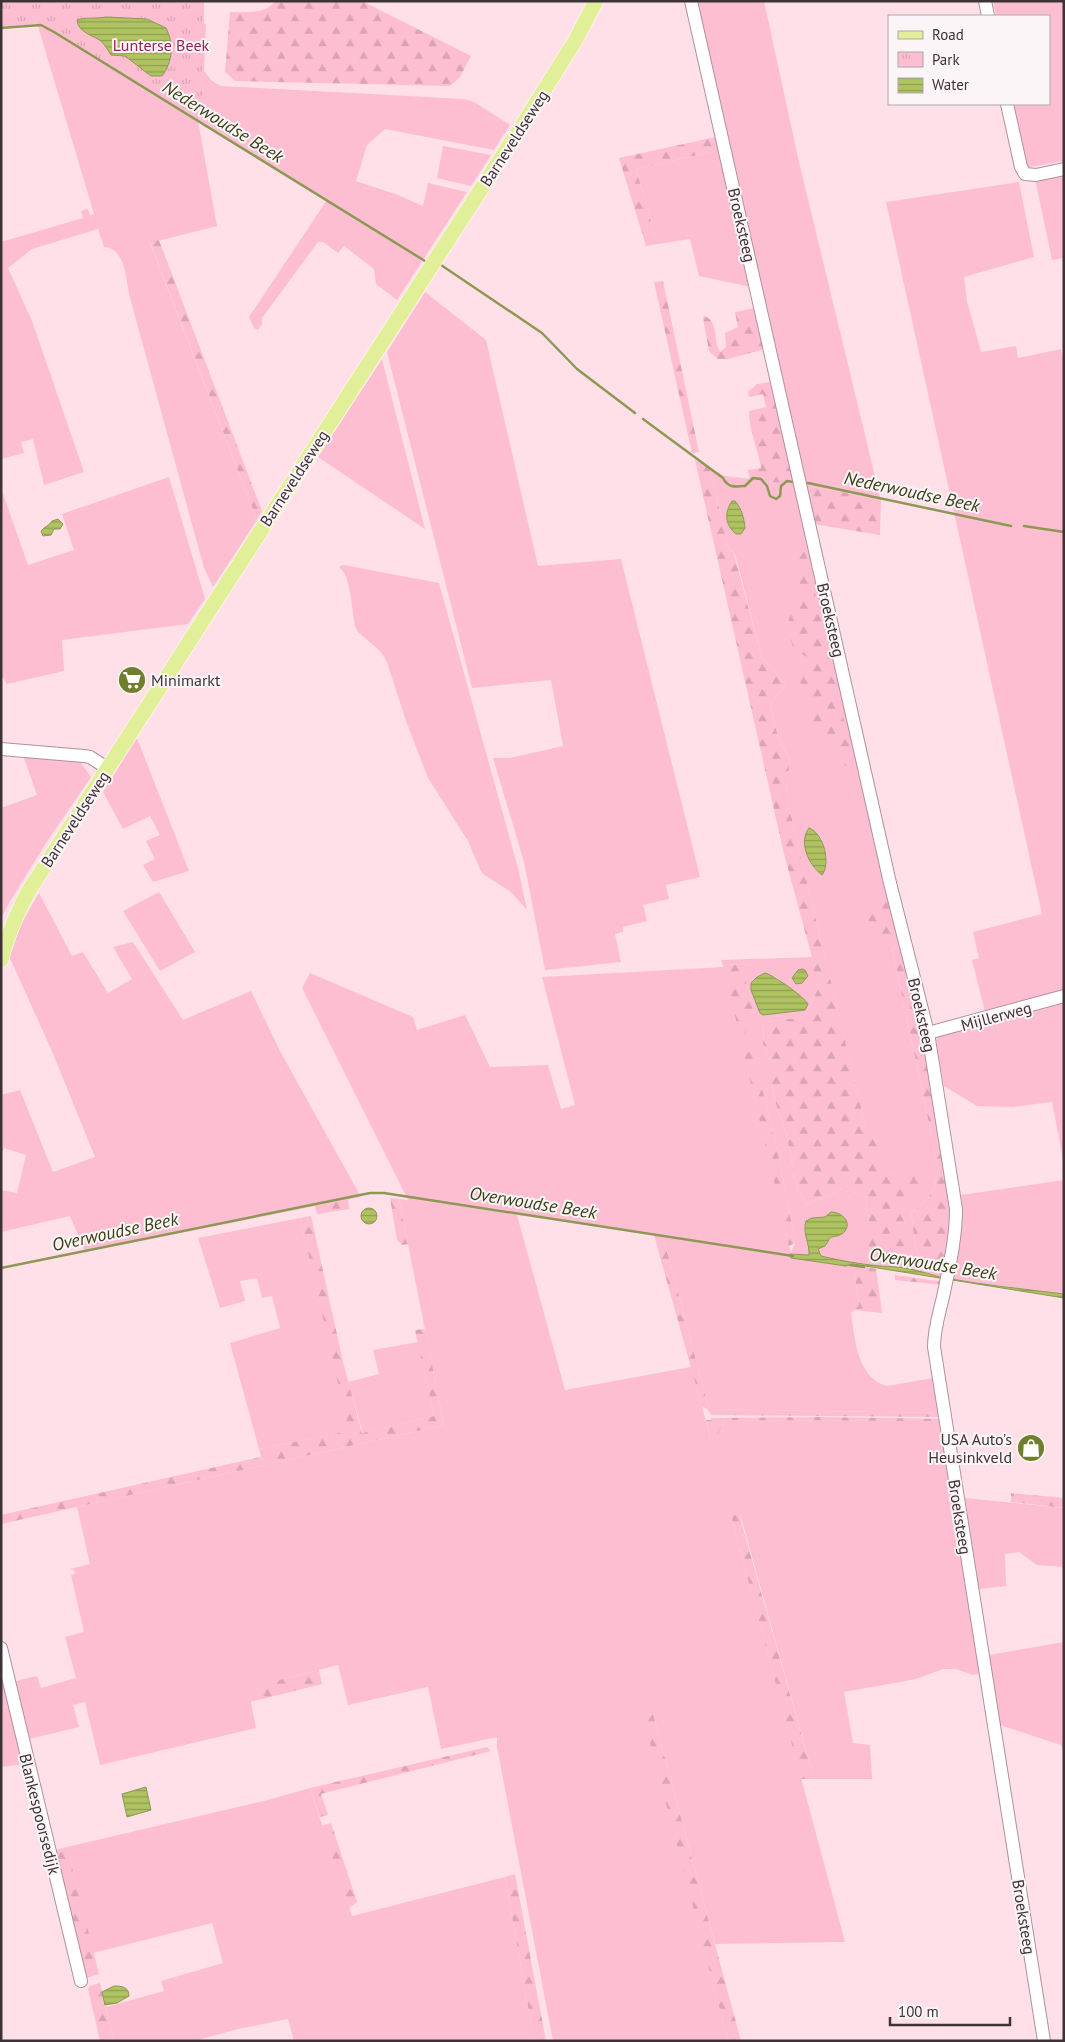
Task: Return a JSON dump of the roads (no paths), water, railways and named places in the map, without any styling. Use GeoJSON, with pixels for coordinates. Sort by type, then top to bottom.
{"type":"FeatureCollection","features":[{"type":"Feature","properties":{"kind":"main road","name":"Barneveldseweg"},"geometry":{"type":"LineString","coordinates":[[1,960],[12,926],[28,892],[521,127],[575,41],[596,1]]}},
{"type":"Feature","properties":{"kind":"street","name":"Broeksteeg"},"geometry":{"type":"LineString","coordinates":[[691,1],[890,883],[928,1034],[956,1209],[953,1248],[934,1330],[934,1346],[1044,2041]]}},
{"type":"Feature","properties":{"kind":"street"},"geometry":{"type":"LineString","coordinates":[[985,1],[988,15]]}},
{"type":"Feature","properties":{"kind":"street"},"geometry":{"type":"LineString","coordinates":[[1007,105],[1021,167],[1025,174],[1036,175],[1064,169]]}},
{"type":"Feature","properties":{"kind":"street"},"geometry":{"type":"LineString","coordinates":[[1,749],[90,757],[107,768]]}},
{"type":"Feature","properties":{"kind":"street","name":"Mijllerweg"},"geometry":{"type":"LineString","coordinates":[[928,1034],[1064,996]]}},
{"type":"Feature","properties":{"kind":"street","name":"Blankespoorsedijk"},"geometry":{"type":"LineString","coordinates":[[1,1648],[81,1981]]}},
{"type":"Feature","properties":{"kind":"water"},"geometry":{"type":"Polygon","coordinates":[[[106,17],[147,19],[166,28],[169,34],[171,52],[166,70],[162,76],[151,76],[125,56],[111,55],[101,41],[80,28],[77,20],[106,17]]]}},
{"type":"Feature","properties":{"kind":"water"},"geometry":{"type":"Polygon","coordinates":[[[732,501],[735,501],[743,517],[745,528],[741,534],[736,534],[728,523],[727,514],[732,501]]]}},
{"type":"Feature","properties":{"kind":"water"},"geometry":{"type":"Polygon","coordinates":[[[58,519],[63,524],[60,529],[54,529],[51,535],[43,536],[41,531],[52,521],[58,519]]]}},
{"type":"Feature","properties":{"kind":"water"},"geometry":{"type":"Polygon","coordinates":[[[809,828],[819,836],[824,849],[826,864],[822,875],[813,866],[806,853],[805,840],[809,828]]]}},
{"type":"Feature","properties":{"kind":"water"},"geometry":{"type":"Polygon","coordinates":[[[798,970],[805,970],[808,976],[802,983],[796,984],[792,978],[798,970]]]}},
{"type":"Feature","properties":{"kind":"water"},"geometry":{"type":"Polygon","coordinates":[[[765,973],[782,982],[801,996],[808,1004],[805,1010],[763,1015],[760,1013],[751,990],[751,983],[765,973]]]}},
{"type":"Feature","properties":{"kind":"water"},"geometry":{"type":"Polygon","coordinates":[[[369,1208],[377,1216],[369,1224],[361,1216],[369,1208]]]}},
{"type":"Feature","properties":{"kind":"water"},"geometry":{"type":"Polygon","coordinates":[[[831,1212],[842,1215],[847,1227],[844,1233],[830,1238],[825,1246],[818,1249],[821,1256],[915,1270],[939,1277],[1064,1294],[1064,1298],[853,1264],[846,1266],[791,1258],[790,1254],[809,1255],[805,1229],[806,1221],[812,1218],[825,1217],[831,1212]]]}},
{"type":"Feature","properties":{"kind":"water"},"geometry":{"type":"Polygon","coordinates":[[[146,1787],[151,1810],[127,1817],[122,1794],[146,1787]]]}},
{"type":"Feature","properties":{"kind":"water"},"geometry":{"type":"Polygon","coordinates":[[[114,1986],[124,1988],[128,1991],[129,1996],[117,2003],[105,2005],[102,1992],[114,1986]]]}},
{"type":"Feature","properties":{"kind":"waterway","name":"Nederwoudse Beek"},"geometry":{"type":"LineString","coordinates":[[1,28],[41,25],[54,32],[425,261]]}},
{"type":"Feature","properties":{"kind":"waterway","name":"Nederwoudse Beek"},"geometry":{"type":"LineString","coordinates":[[441,265],[542,333],[577,369],[635,413]]}},
{"type":"Feature","properties":{"kind":"waterway","name":"Nederwoudse Beek"},"geometry":{"type":"LineString","coordinates":[[643,419],[730,485],[735,487],[745,486],[753,478],[761,479],[767,486],[770,496],[776,499],[780,496],[781,486],[787,481],[793,482]]}},
{"type":"Feature","properties":{"kind":"waterway","name":"Nederwoudse Beek"},"geometry":{"type":"LineString","coordinates":[[808,483],[1011,526]]}},
{"type":"Feature","properties":{"kind":"waterway","name":"Nederwoudse Beek"},"geometry":{"type":"LineString","coordinates":[[1024,526],[1064,532]]}},
{"type":"Feature","properties":{"kind":"waterway","name":"Overwoudse Beek"},"geometry":{"type":"LineString","coordinates":[[1,1268],[370,1193],[384,1193],[793,1256]]}},
{"type":"Feature","properties":{"kind":"waterway","name":"Overwoudse Beek"},"geometry":{"type":"LineString","coordinates":[[850,1265],[864,1267]]}},
{"type":"Feature","properties":{"kind":"place","name":"Minimarkt"},"geometry":{"type":"Point","coordinates":[132,680]}},
{"type":"Feature","properties":{"kind":"place","name":"USA Auto's Heusinkveld"},"geometry":{"type":"Point","coordinates":[1031,1448]}},
{"type":"Feature","properties":{"kind":"park label","name":"Lunterse Beek"},"geometry":{"type":"Point","coordinates":[161,45]}}]}
